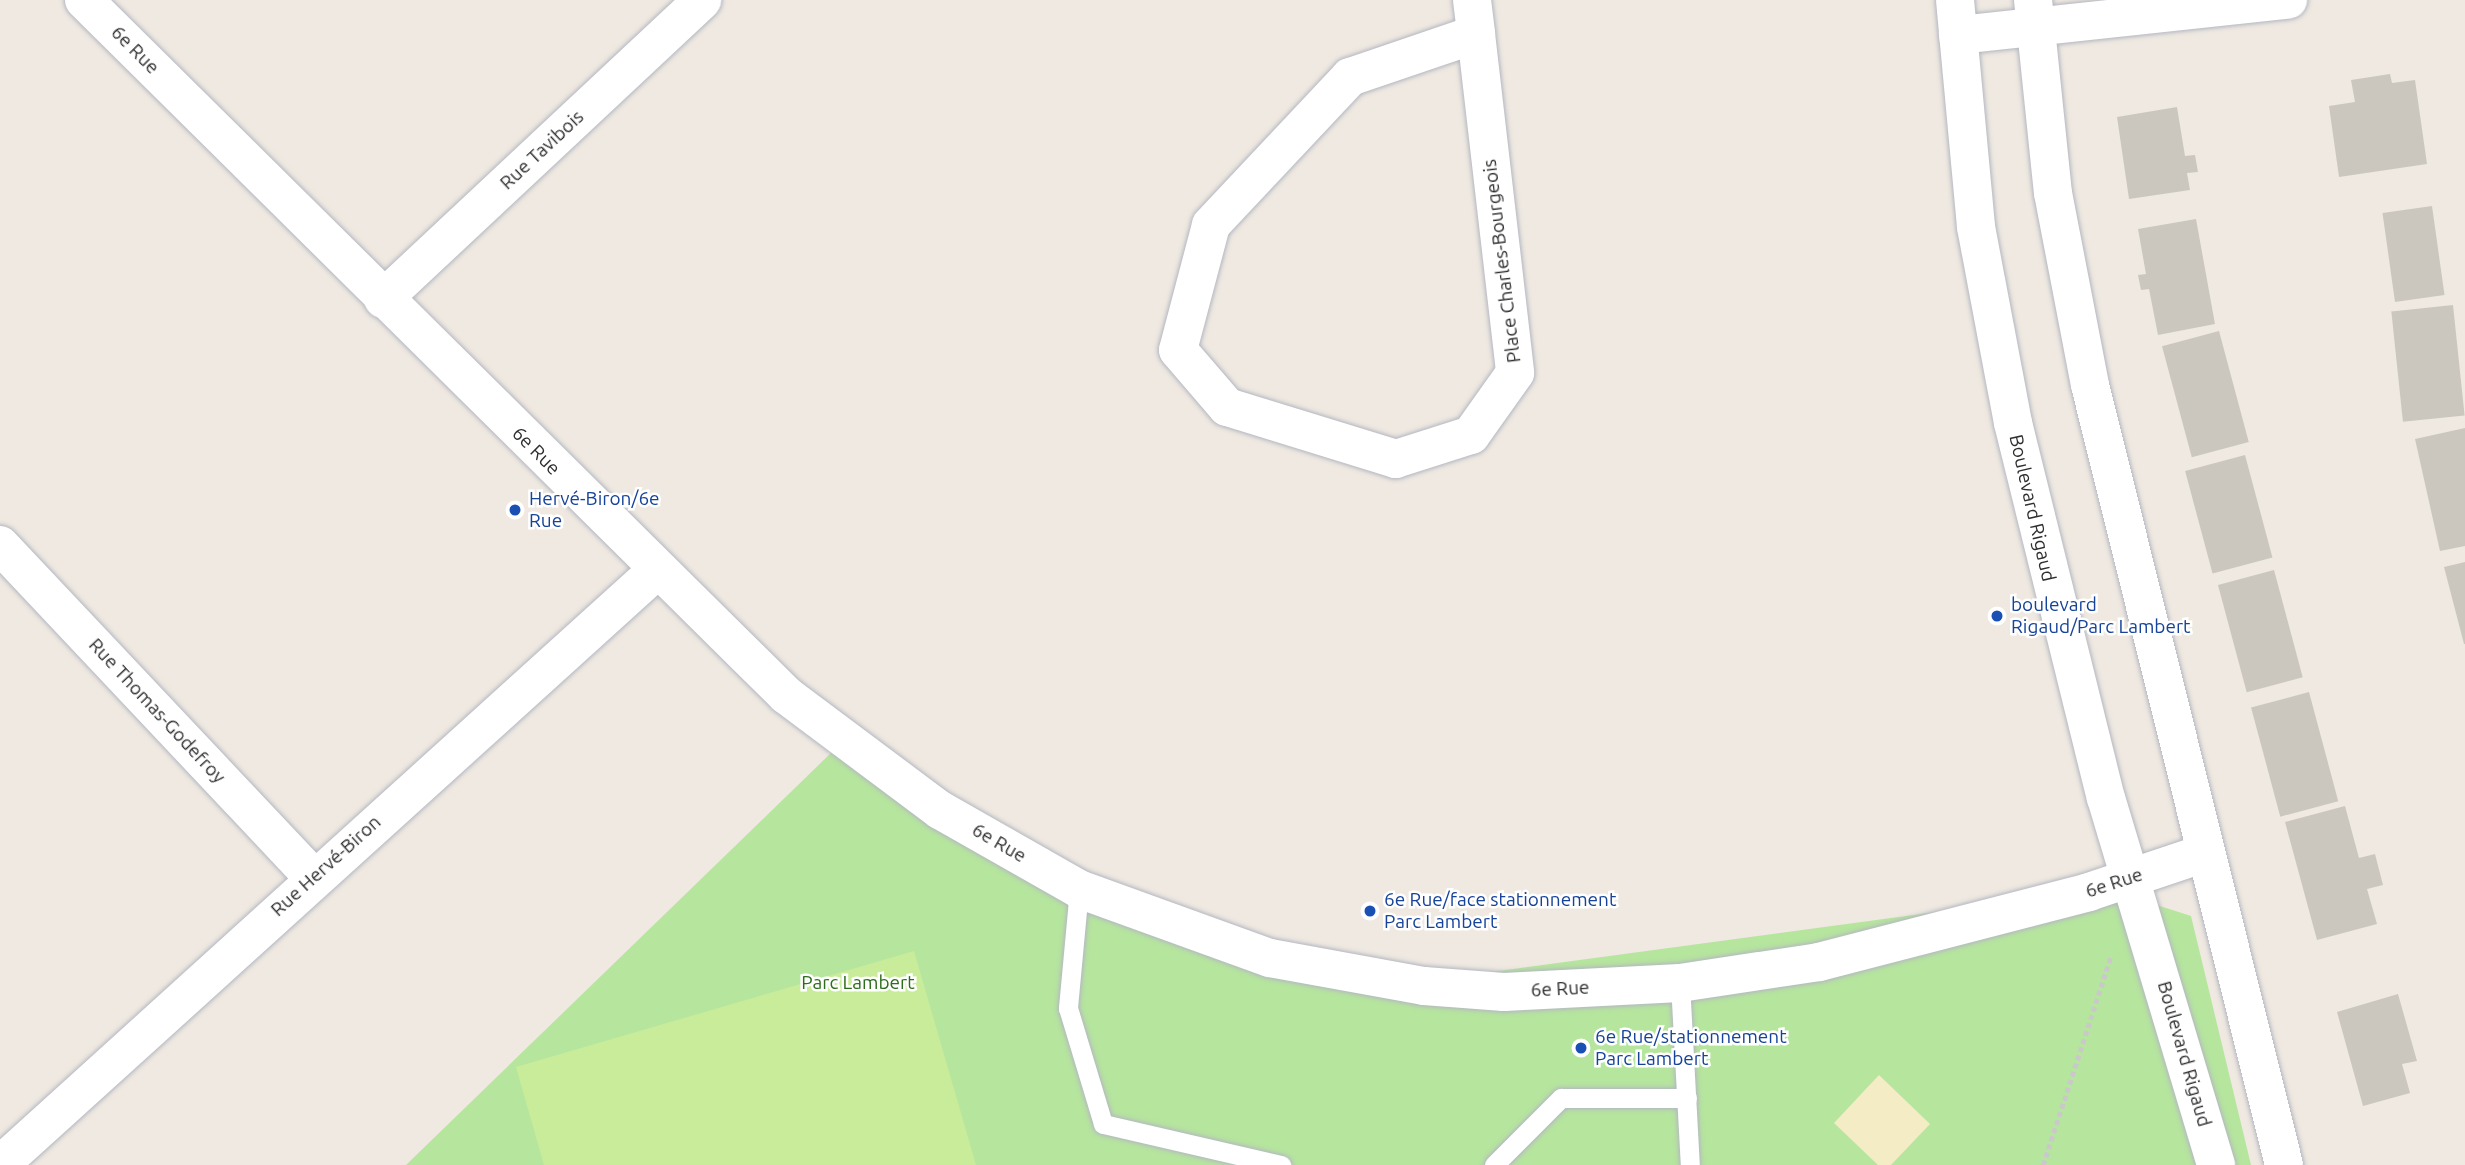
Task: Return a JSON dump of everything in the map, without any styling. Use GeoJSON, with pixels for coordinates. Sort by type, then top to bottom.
{"type":"FeatureCollection","features":[{"type":"Feature","properties":{"kind":"street","name":"6e Rue"},"geometry":{"type":"LineString","coordinates":[[84,0],[656,571],[786,695],[940,810],[1079,889],[1270,958],[1424,986],[1504,992],[1680,983],[1819,962],[2133,877],[2202,854]]}},
{"type":"Feature","properties":{"kind":"street","name":"Rue Tavibois"},"geometry":{"type":"LineString","coordinates":[[383,299],[702,0]]}},
{"type":"Feature","properties":{"kind":"street"},"geometry":{"type":"LineString","coordinates":[[1957,17],[2288,0]]}},
{"type":"Feature","properties":{"kind":"street"},"geometry":{"type":"LineString","coordinates":[[2033,12],[2053,193],[2090,385],[2202,854],[2284,1165]]}},
{"type":"Feature","properties":{"kind":"street","name":"Place Charles-Bourgeois"},"geometry":{"type":"LineString","coordinates":[[1474,17],[1515,373],[1471,435],[1396,459],[1227,407],[1178,350],[1211,225],[1350,76],[1474,17]]}},
{"type":"Feature","properties":{"kind":"street","name":"Boulevard Rigaud"},"geometry":{"type":"LineString","coordinates":[[1957,17],[1976,227],[2013,424],[2059,623],[2216,1165]]}},
{"type":"Feature","properties":{"kind":"street","name":"Rue Thomas-Godefroy"},"geometry":{"type":"LineString","coordinates":[[0,545],[313,877]]}},
{"type":"Feature","properties":{"kind":"street","name":"Rue Hervé-Biron"},"geometry":{"type":"LineString","coordinates":[[0,1165],[313,877],[656,571]]}},
{"type":"Feature","properties":{"kind":"lane"},"geometry":{"type":"LineString","coordinates":[[1079,889],[1068,1009],[1103,1124],[1281,1165]]}},
{"type":"Feature","properties":{"kind":"lane"},"geometry":{"type":"LineString","coordinates":[[1680,983],[1690,1165]]}},
{"type":"Feature","properties":{"kind":"lane"},"geometry":{"type":"LineString","coordinates":[[1494,1165],[1561,1098],[1686,1098]]}},
{"type":"Feature","properties":{"kind":"path"},"geometry":{"type":"LineString","coordinates":[[2043,1165],[2115,941]]}},
{"type":"Feature","properties":{"kind":"green space","name":"Parc Lambert"},"geometry":{"type":"Polygon","coordinates":[[[831,753],[1085,907],[1386,986],[2107,889],[2191,916],[2251,1165],[406,1165],[831,753]]]}},
{"type":"Feature","properties":{"kind":"green space"},"geometry":{"type":"Polygon","coordinates":[[[914,951],[976,1165],[544,1165],[516,1067],[914,951]]]}},
{"type":"Feature","properties":{"kind":"sand"},"geometry":{"type":"Polygon","coordinates":[[[1879,1075],[1930,1124],[1891,1165],[1878,1165],[1834,1123],[1879,1075]]]}},
{"type":"Feature","properties":{"kind":"building"},"geometry":{"type":"Polygon","coordinates":[[[2390,74],[2392,83],[2415,80],[2427,164],[2339,177],[2329,106],[2355,102],[2351,80],[2390,74]]]}},
{"type":"Feature","properties":{"kind":"building"},"geometry":{"type":"Polygon","coordinates":[[[2177,107],[2185,156],[2195,155],[2198,172],[2187,173],[2190,190],[2129,199],[2117,117],[2177,107]]]}},
{"type":"Feature","properties":{"kind":"building"},"geometry":{"type":"Polygon","coordinates":[[[2432,206],[2445,295],[2395,302],[2382,213],[2432,206]]]}},
{"type":"Feature","properties":{"kind":"building"},"geometry":{"type":"Polygon","coordinates":[[[2196,219],[2215,324],[2158,335],[2149,289],[2141,290],[2138,275],[2146,274],[2138,229],[2196,219]]]}},
{"type":"Feature","properties":{"kind":"building"},"geometry":{"type":"Polygon","coordinates":[[[2453,305],[2465,415],[2403,422],[2391,311],[2453,305]]]}},
{"type":"Feature","properties":{"kind":"building"},"geometry":{"type":"Polygon","coordinates":[[[2219,331],[2249,442],[2192,457],[2162,346],[2219,331]]]}},
{"type":"Feature","properties":{"kind":"building"},"geometry":{"type":"Polygon","coordinates":[[[2465,428],[2465,546],[2440,551],[2415,439],[2465,428]]]}},
{"type":"Feature","properties":{"kind":"building"},"geometry":{"type":"Polygon","coordinates":[[[2245,455],[2272,557],[2213,573],[2185,471],[2245,455]]]}},
{"type":"Feature","properties":{"kind":"building"},"geometry":{"type":"Polygon","coordinates":[[[2465,562],[2465,644],[2464,644],[2444,567],[2465,562]]]}},
{"type":"Feature","properties":{"kind":"building"},"geometry":{"type":"Polygon","coordinates":[[[2274,570],[2303,677],[2247,692],[2218,585],[2274,570]]]}},
{"type":"Feature","properties":{"kind":"building"},"geometry":{"type":"Polygon","coordinates":[[[2309,692],[2338,801],[2280,817],[2251,708],[2309,692]]]}},
{"type":"Feature","properties":{"kind":"building"},"geometry":{"type":"Polygon","coordinates":[[[2345,806],[2359,858],[2375,854],[2383,885],[2367,889],[2377,924],[2317,940],[2285,822],[2345,806]]]}},
{"type":"Feature","properties":{"kind":"building"},"geometry":{"type":"Polygon","coordinates":[[[2398,994],[2417,1061],[2402,1064],[2410,1093],[2363,1106],[2337,1012],[2398,994]]]}},
{"type":"Feature","properties":{"kind":"place","name":"Hervé-Biron/6e Rue"},"geometry":{"type":"Point","coordinates":[515,510]}},
{"type":"Feature","properties":{"kind":"place","name":"boulevard Rigaud/Parc Lambert"},"geometry":{"type":"Point","coordinates":[1997,616]}},
{"type":"Feature","properties":{"kind":"place","name":"6e Rue/face stationnement Parc Lambert"},"geometry":{"type":"Point","coordinates":[1370,911]}},
{"type":"Feature","properties":{"kind":"place","name":"6e Rue/stationnement Parc Lambert"},"geometry":{"type":"Point","coordinates":[1581,1048]}}]}
